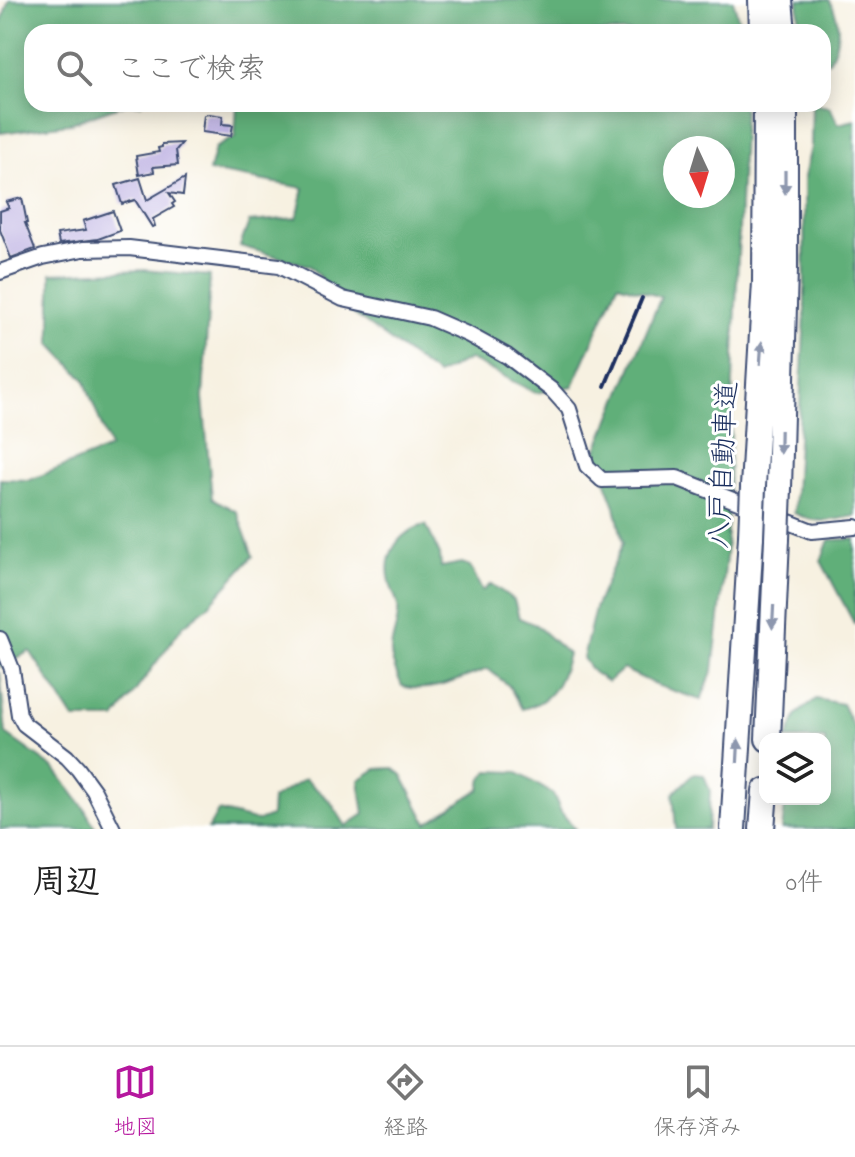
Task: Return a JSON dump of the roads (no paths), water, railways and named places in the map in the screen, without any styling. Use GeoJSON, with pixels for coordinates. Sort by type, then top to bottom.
{"type":"FeatureCollection","features":[{"type":"Feature","properties":{"kind":"highway"},"geometry":{"type":"LineString","coordinates":[[761,0],[762,24]]}},
{"type":"Feature","properties":{"kind":"highway"},"geometry":{"type":"LineString","coordinates":[[780,0],[782,24]]}},
{"type":"Feature","properties":{"kind":"highway","name":"八戸自動車道"},"geometry":{"type":"LineString","coordinates":[[733,829],[765,282],[766,112]]}},
{"type":"Feature","properties":{"kind":"highway","name":"八戸自動車道"},"geometry":{"type":"LineString","coordinates":[[768,733],[785,269],[785,112]]}},
{"type":"Feature","properties":{"kind":"highway"},"geometry":{"type":"LineString","coordinates":[[762,829],[764,805]]}},
{"type":"Feature","properties":{"kind":"street"},"geometry":{"type":"LineString","coordinates":[[0,272],[43,257],[83,249],[129,248],[279,266],[343,299],[430,318],[507,356],[553,391],[569,409],[587,466],[602,480],[677,478],[812,531],[855,527]]}},
{"type":"Feature","properties":{"kind":"street"},"geometry":{"type":"LineString","coordinates":[[0,639],[12,669],[19,715],[24,724],[78,769],[94,791],[113,829]]}},
{"type":"Feature","properties":{"kind":"railway"},"geometry":{"type":"LineString","coordinates":[[605,386],[642,298]]}}]}
